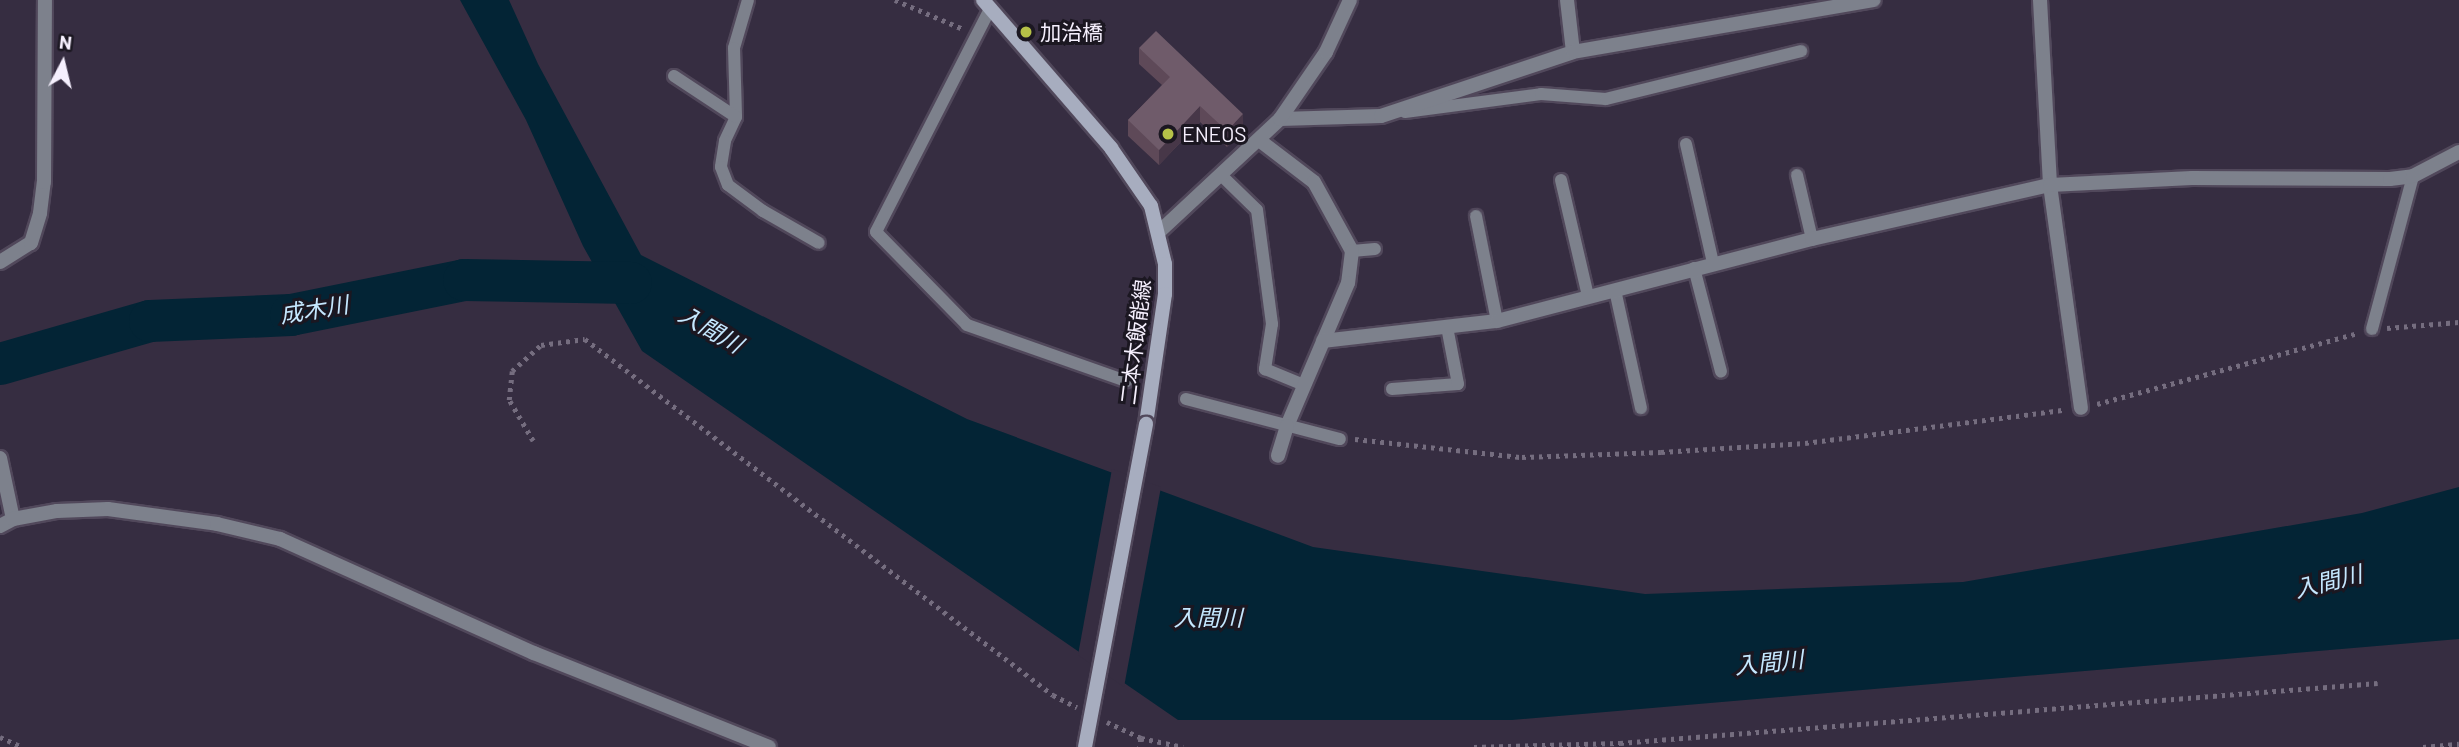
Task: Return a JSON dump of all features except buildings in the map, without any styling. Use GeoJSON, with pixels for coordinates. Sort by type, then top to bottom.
{"type":"FeatureCollection","features":[{"type":"Feature","properties":{"kind":"main road","name":"二本木飯能線"},"geometry":{"type":"LineString","coordinates":[[990,3],[1140,186],[1160,231],[1165,294],[1146,424],[1085,747]]}},
{"type":"Feature","properties":{"kind":"street"},"geometry":{"type":"LineString","coordinates":[[0,262],[31,243],[40,213],[44,182],[45,0]]}},
{"type":"Feature","properties":{"kind":"street"},"geometry":{"type":"LineString","coordinates":[[1160,231],[1280,119],[1326,52],[1350,0]]}},
{"type":"Feature","properties":{"kind":"street"},"geometry":{"type":"LineString","coordinates":[[1567,0],[1573,52]]}},
{"type":"Feature","properties":{"kind":"street"},"geometry":{"type":"LineString","coordinates":[[1280,119],[1381,116],[1573,52],[1801,6],[1874,0]]}},
{"type":"Feature","properties":{"kind":"street"},"geometry":{"type":"LineString","coordinates":[[2040,0],[2050,184],[2081,408]]}},
{"type":"Feature","properties":{"kind":"street"},"geometry":{"type":"LineString","coordinates":[[1259,140],[1314,182],[1352,251],[1348,283],[1286,426],[1278,456]]}},
{"type":"Feature","properties":{"kind":"street"},"geometry":{"type":"LineString","coordinates":[[1323,341],[1497,321],[1713,263],[2050,184],[2413,176],[2459,152]]}},
{"type":"Feature","properties":{"kind":"street"},"geometry":{"type":"LineString","coordinates":[[0,458],[4,520],[108,509],[217,524],[280,539],[534,653],[769,747]]}},
{"type":"Feature","properties":{"kind":"lane"},"geometry":{"type":"LineString","coordinates":[[748,0],[734,48],[736,117],[725,141],[721,167],[728,185],[763,212],[819,243]]}},
{"type":"Feature","properties":{"kind":"lane"},"geometry":{"type":"LineString","coordinates":[[990,3],[978,36],[876,232],[967,325],[1126,381]]}},
{"type":"Feature","properties":{"kind":"lane"},"geometry":{"type":"LineString","coordinates":[[1381,116],[1541,94],[1606,99],[1801,51]]}},
{"type":"Feature","properties":{"kind":"lane"},"geometry":{"type":"LineString","coordinates":[[674,76],[736,117]]}},
{"type":"Feature","properties":{"kind":"lane"},"geometry":{"type":"LineString","coordinates":[[1686,144],[1713,263]]}},
{"type":"Feature","properties":{"kind":"lane"},"geometry":{"type":"LineString","coordinates":[[1221,174],[1257,210],[1272,324],[1265,369],[1304,385]]}},
{"type":"Feature","properties":{"kind":"lane"},"geometry":{"type":"LineString","coordinates":[[1797,175],[1812,239]]}},
{"type":"Feature","properties":{"kind":"lane"},"geometry":{"type":"LineString","coordinates":[[2372,329],[2413,176]]}},
{"type":"Feature","properties":{"kind":"lane"},"geometry":{"type":"LineString","coordinates":[[1561,180],[1588,296]]}},
{"type":"Feature","properties":{"kind":"lane"},"geometry":{"type":"LineString","coordinates":[[1475,216],[1497,321]]}},
{"type":"Feature","properties":{"kind":"lane"},"geometry":{"type":"LineString","coordinates":[[1352,251],[1375,249]]}},
{"type":"Feature","properties":{"kind":"lane"},"geometry":{"type":"LineString","coordinates":[[1695,268],[1721,372]]}},
{"type":"Feature","properties":{"kind":"lane"},"geometry":{"type":"LineString","coordinates":[[1615,290],[1641,408]]}},
{"type":"Feature","properties":{"kind":"lane"},"geometry":{"type":"LineString","coordinates":[[1392,389],[1458,384],[1447,327]]}},
{"type":"Feature","properties":{"kind":"lane"},"geometry":{"type":"LineString","coordinates":[[1186,399],[1340,439]]}},
{"type":"Feature","properties":{"kind":"path"},"geometry":{"type":"LineString","coordinates":[[895,0],[978,36]]}},
{"type":"Feature","properties":{"kind":"path"},"geometry":{"type":"LineString","coordinates":[[1340,439],[1382,439],[1522,457],[1805,443],[2081,408],[2372,329],[2459,322]]}},
{"type":"Feature","properties":{"kind":"path"},"geometry":{"type":"LineString","coordinates":[[533,441],[509,400],[512,371],[541,345],[585,338],[1053,695],[1091,714]]}},
{"type":"Feature","properties":{"kind":"path"},"geometry":{"type":"LineString","coordinates":[[1474,747],[1620,743],[2378,683]]}},
{"type":"Feature","properties":{"kind":"path"},"geometry":{"type":"LineString","coordinates":[[1103,720],[1141,738],[1183,747]]}},
{"type":"Feature","properties":{"kind":"path"},"geometry":{"type":"LineString","coordinates":[[0,737],[22,747]]}},
{"type":"Feature","properties":{"kind":"path"},"geometry":{"type":"LineString","coordinates":[[1140,747],[1141,738]]}},
{"type":"Feature","properties":{"kind":"path"},"geometry":{"type":"LineString","coordinates":[[2423,747],[2459,744]]}},
{"type":"Feature","properties":{"kind":"water","name":"入間川"},"geometry":{"type":"Polygon","coordinates":[[[460,0],[509,0],[538,64],[641,255],[967,419],[1313,547],[1645,594],[1963,582],[2362,513],[2459,487],[2459,639],[1512,720],[1178,720],[642,351],[583,246],[526,120],[460,0]]]}},
{"type":"Feature","properties":{"kind":"pier"},"geometry":{"type":"Polygon","coordinates":[[[1112,469],[1161,487],[1124,687],[1078,655],[1112,469]]]}},
{"type":"Feature","properties":{"kind":"waterway","name":"成木川"},"geometry":{"type":"LineString","coordinates":[[0,364],[150,321],[291,315],[464,280],[631,283]]}},
{"type":"Feature","properties":{"kind":"place","name":"加治橋"},"geometry":{"type":"Point","coordinates":[1026,32]}},
{"type":"Feature","properties":{"kind":"place","name":"ENEOS"},"geometry":{"type":"Point","coordinates":[1168,134]}}]}
